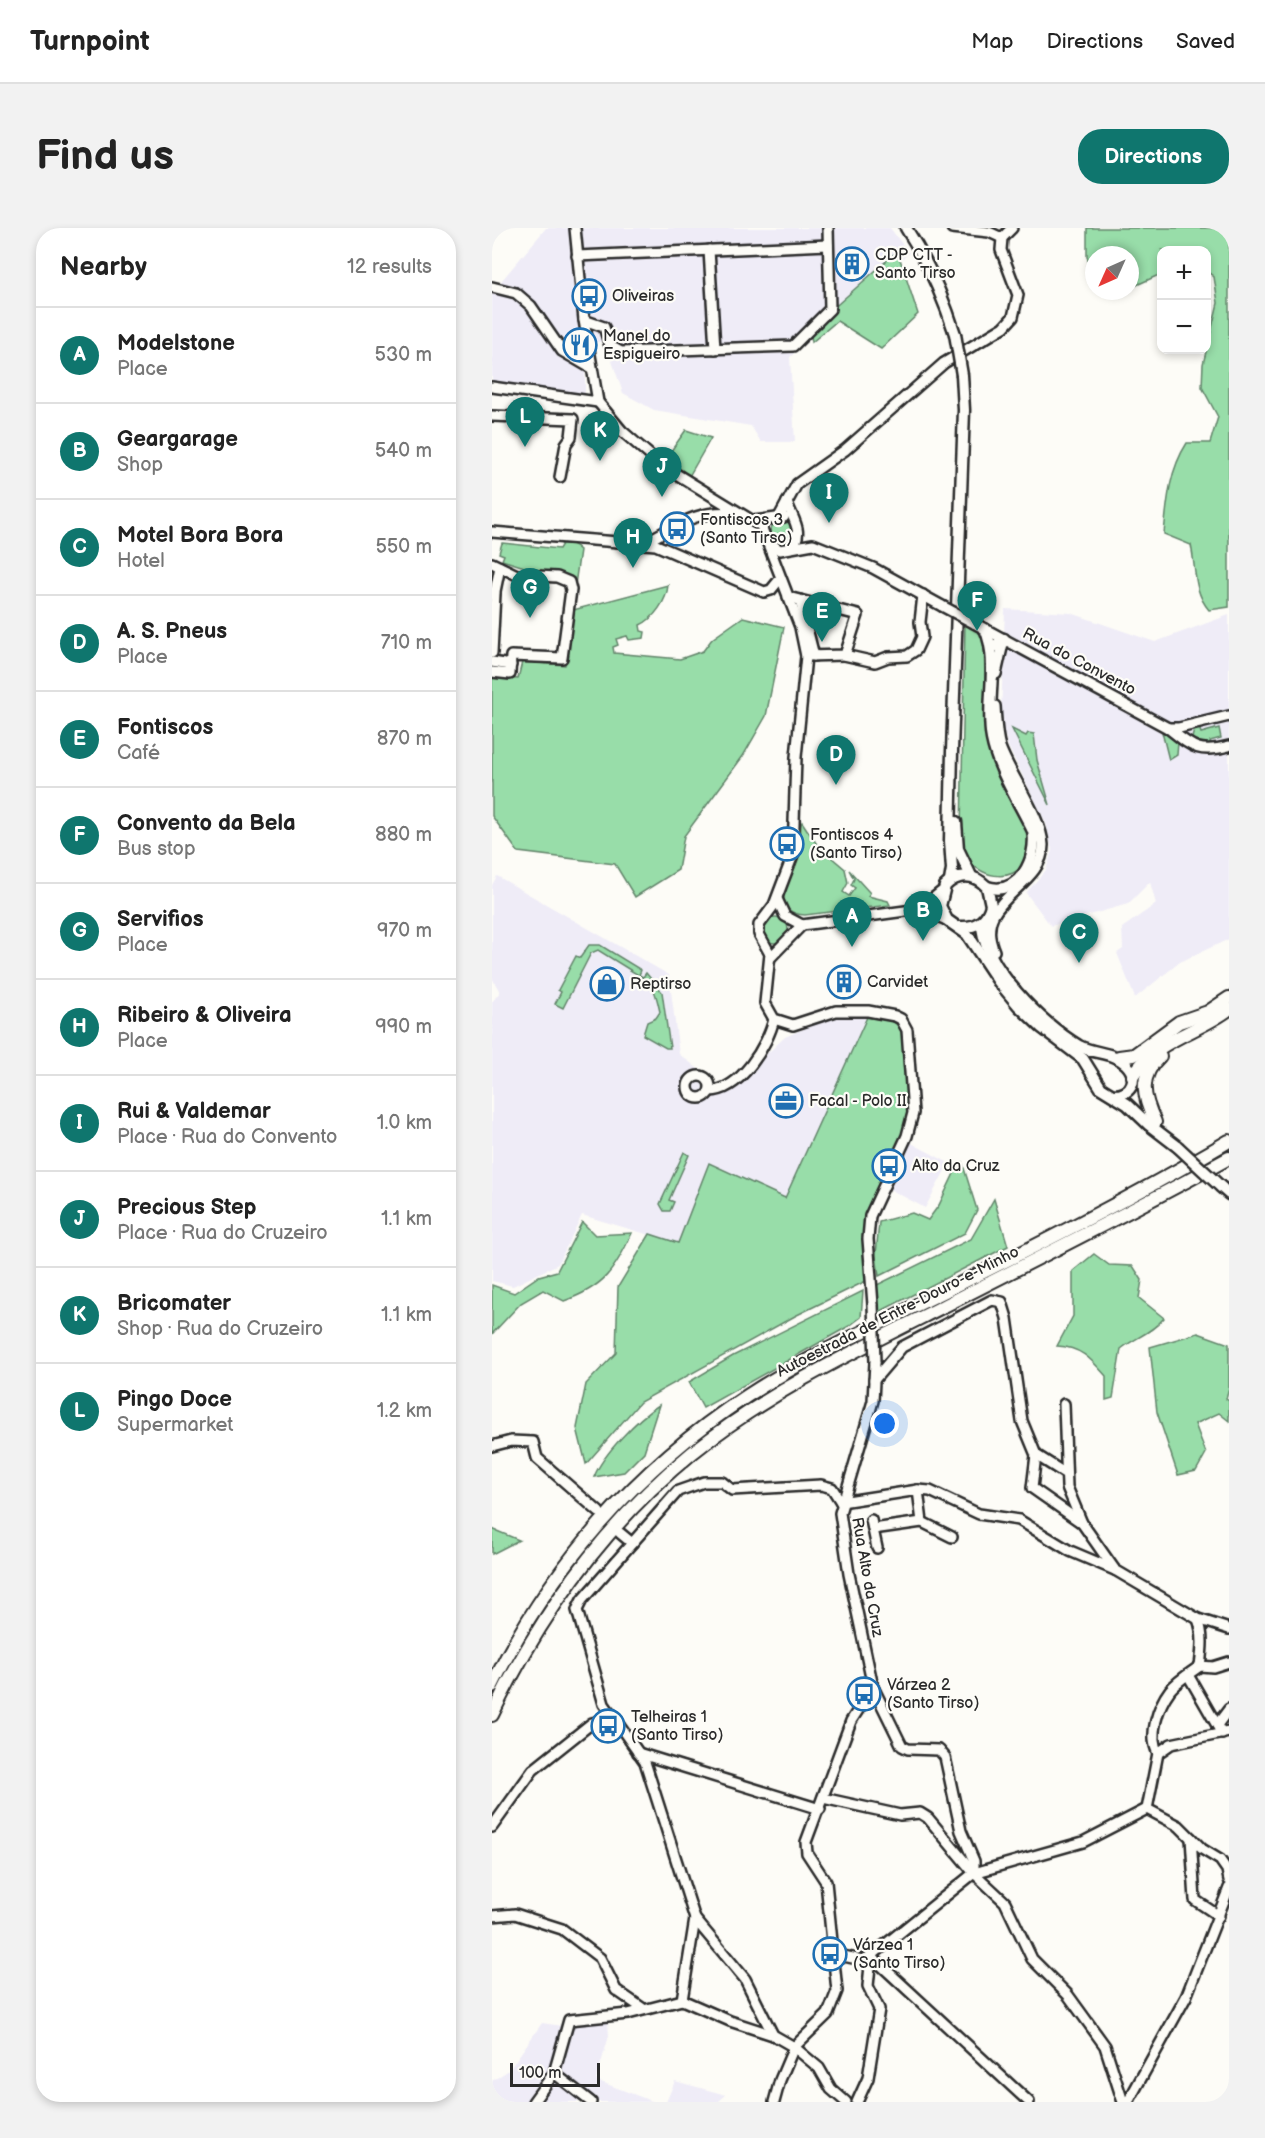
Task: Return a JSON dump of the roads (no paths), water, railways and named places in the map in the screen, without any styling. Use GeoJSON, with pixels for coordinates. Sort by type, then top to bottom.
{"type":"FeatureCollection","features":[{"type":"Feature","properties":{"kind":"highway"},"geometry":{"type":"LineString","coordinates":[[1203,1018],[1229,990]]}},
{"type":"Feature","properties":{"kind":"highway"},"geometry":{"type":"LineString","coordinates":[[1203,1018],[1229,998]]}},
{"type":"Feature","properties":{"kind":"highway"},"geometry":{"type":"LineString","coordinates":[[1132,1082],[1141,1062],[1203,1018],[1229,1004]]}},
{"type":"Feature","properties":{"kind":"highway"},"geometry":{"type":"LineString","coordinates":[[1112,1056],[1134,1055],[1179,1022],[1216,1018],[1229,1009]]}},
{"type":"Feature","properties":{"kind":"highway"},"geometry":{"type":"LineString","coordinates":[[1155,1122],[1145,1102],[1143,1083],[1149,1067],[1175,1044],[1184,1032]]}},
{"type":"Feature","properties":{"kind":"highway","name":"Autoestrada de Entre-Douro-e-Minho"},"geometry":{"type":"LineString","coordinates":[[492,1686],[534,1610],[576,1552],[627,1494],[683,1443],[747,1396],[821,1353],[1089,1219],[1229,1141]]}},
{"type":"Feature","properties":{"kind":"highway","name":"Autoestrada de Entre-Douro-e-Minho"},"geometry":{"type":"LineString","coordinates":[[492,1715],[513,1672],[546,1616],[585,1561],[637,1504],[692,1454],[754,1407],[827,1365],[1095,1230],[1229,1158]]}},
{"type":"Feature","properties":{"kind":"main road"},"geometry":{"type":"LineString","coordinates":[[906,228],[922,252],[941,291],[955,334],[962,375],[964,410],[950,823],[952,869],[950,881],[941,892],[940,906],[947,920],[960,927],[1019,1005],[1041,1027],[1083,1059],[1101,1088],[1114,1095],[1178,1147],[1225,1190]]}},
{"type":"Feature","properties":{"kind":"main road"},"geometry":{"type":"LineString","coordinates":[[985,629],[996,652]]}},
{"type":"Feature","properties":{"kind":"main road"},"geometry":{"type":"LineString","coordinates":[[954,714],[957,840],[961,858],[971,876],[987,887],[997,890],[1009,886],[1027,869],[1036,846],[1033,831],[992,739],[989,698],[996,652],[1004,639]]}},
{"type":"Feature","properties":{"kind":"main road"},"geometry":{"type":"LineString","coordinates":[[950,881],[971,876]]}},
{"type":"Feature","properties":{"kind":"main road"},"geometry":{"type":"LineString","coordinates":[[960,927],[975,926],[982,922],[991,905],[987,887]]}},
{"type":"Feature","properties":{"kind":"main road"},"geometry":{"type":"LineString","coordinates":[[982,922],[986,948],[1011,982],[1062,1034],[1090,1051],[1112,1056],[1132,1082],[1137,1104],[1178,1147]]}},
{"type":"Feature","properties":{"kind":"main road"},"geometry":{"type":"LineString","coordinates":[[1093,1075],[1096,1062],[1112,1056]]}},
{"type":"Feature","properties":{"kind":"main road"},"geometry":{"type":"LineString","coordinates":[[1114,1095],[1121,1095],[1132,1082]]}},
{"type":"Feature","properties":{"kind":"street"},"geometry":{"type":"LineString","coordinates":[[575,228],[584,320],[598,402],[621,431],[660,464],[740,514],[754,520],[791,519]]}},
{"type":"Feature","properties":{"kind":"street"},"geometry":{"type":"LineString","coordinates":[[584,320],[604,327],[610,346],[621,352],[793,346],[830,309],[828,228]]}},
{"type":"Feature","properties":{"kind":"street"},"geometry":{"type":"LineString","coordinates":[[952,228],[989,232],[1002,238]]}},
{"type":"Feature","properties":{"kind":"street"},"geometry":{"type":"LineString","coordinates":[[810,656],[778,574],[767,539],[766,527],[776,518],[797,484],[845,450],[944,363],[1004,327],[1013,316],[1018,295],[1001,250],[1002,238],[1012,228]]}},
{"type":"Feature","properties":{"kind":"street"},"geometry":{"type":"LineString","coordinates":[[576,256],[828,245]]}},
{"type":"Feature","properties":{"kind":"street"},"geometry":{"type":"LineString","coordinates":[[709,250],[715,349]]}},
{"type":"Feature","properties":{"kind":"street"},"geometry":{"type":"LineString","coordinates":[[492,288],[516,293],[531,306],[562,351],[591,368]]}},
{"type":"Feature","properties":{"kind":"street"},"geometry":{"type":"LineString","coordinates":[[492,387],[598,402]]}},
{"type":"Feature","properties":{"kind":"street"},"geometry":{"type":"LineString","coordinates":[[492,417],[573,420],[572,437],[566,444],[560,477]]}},
{"type":"Feature","properties":{"kind":"street"},"geometry":{"type":"LineString","coordinates":[[492,532],[644,543],[764,592],[771,590],[788,548],[797,540],[798,530],[791,519],[787,502]]}},
{"type":"Feature","properties":{"kind":"street"},"geometry":{"type":"LineString","coordinates":[[644,543],[697,514],[708,512],[740,514]]}},
{"type":"Feature","properties":{"kind":"street"},"geometry":{"type":"LineString","coordinates":[[754,520],[775,549],[788,548]]}},
{"type":"Feature","properties":{"kind":"street","name":"Rua do Convento"},"geometry":{"type":"LineString","coordinates":[[798,530],[813,544],[873,568],[1168,728],[1197,749],[1207,751],[1229,746]]}},
{"type":"Feature","properties":{"kind":"street","name":"Rua do Convento"},"geometry":{"type":"LineString","coordinates":[[788,548],[813,544]]}},
{"type":"Feature","properties":{"kind":"street"},"geometry":{"type":"LineString","coordinates":[[492,653],[496,565],[517,574],[557,577],[569,582],[571,590],[562,658],[511,656],[510,674],[492,672]]}},
{"type":"Feature","properties":{"kind":"street"},"geometry":{"type":"LineString","coordinates":[[810,656],[844,655],[875,662],[888,657],[906,656],[916,650],[922,637],[920,622],[923,595]]}},
{"type":"Feature","properties":{"kind":"street"},"geometry":{"type":"LineString","coordinates":[[788,597],[858,615],[847,652],[844,655]]}},
{"type":"Feature","properties":{"kind":"street"},"geometry":{"type":"LineString","coordinates":[[710,1091],[722,1089],[755,1060],[766,1044],[774,1019],[765,1003],[770,958],[759,934],[759,925],[777,899],[792,855],[795,794],[810,656],[800,600]]}},
{"type":"Feature","properties":{"kind":"street"},"geometry":{"type":"LineString","coordinates":[[1011,982],[992,946],[990,934],[994,913],[1033,872],[1041,858],[1043,845],[1039,828],[1008,765],[996,731],[996,652],[1021,648]]}},
{"type":"Feature","properties":{"kind":"street"},"geometry":{"type":"LineString","coordinates":[[492,662],[511,665]]}},
{"type":"Feature","properties":{"kind":"street"},"geometry":{"type":"LineString","coordinates":[[1168,728],[1179,728],[1229,716]]}},
{"type":"Feature","properties":{"kind":"street"},"geometry":{"type":"LineString","coordinates":[[920,909],[941,892]]}},
{"type":"Feature","properties":{"kind":"street"},"geometry":{"type":"LineString","coordinates":[[991,905],[997,899],[1011,894]]}},
{"type":"Feature","properties":{"kind":"street"},"geometry":{"type":"LineString","coordinates":[[777,899],[792,926],[791,936]]}},
{"type":"Feature","properties":{"kind":"street"},"geometry":{"type":"LineString","coordinates":[[768,915],[776,913],[802,925],[920,909],[947,920]]}},
{"type":"Feature","properties":{"kind":"street"},"geometry":{"type":"LineString","coordinates":[[770,958],[802,925]]}},
{"type":"Feature","properties":{"kind":"street"},"geometry":{"type":"LineString","coordinates":[[764,942],[772,946],[781,945]]}},
{"type":"Feature","properties":{"kind":"street","name":"Rua Alto da Cruz"},"geometry":{"type":"LineString","coordinates":[[774,1019],[793,1025],[821,1014],[847,1010],[887,1014],[901,1019],[907,1029],[912,1113],[907,1137],[870,1216],[868,1239],[875,1362],[873,1401],[841,1502],[840,1522],[873,1687],[902,1746],[908,1749],[939,1750],[945,1757],[961,1831],[974,1861],[974,1873]]}},
{"type":"Feature","properties":{"kind":"street"},"geometry":{"type":"LineString","coordinates":[[874,1380],[902,1347],[998,1300],[1002,1302],[1007,1318],[1022,1421],[1036,1455],[1032,1488],[1082,1523]]}},
{"type":"Feature","properties":{"kind":"street"},"geometry":{"type":"LineString","coordinates":[[1064,1404],[1067,1487],[1082,1523],[1115,1570]]}},
{"type":"Feature","properties":{"kind":"street"},"geometry":{"type":"LineString","coordinates":[[492,1446],[511,1441],[532,1442],[537,1458],[599,1512]]}},
{"type":"Feature","properties":{"kind":"street"},"geometry":{"type":"LineString","coordinates":[[1036,1455],[1066,1474]]}},
{"type":"Feature","properties":{"kind":"street"},"geometry":{"type":"LineString","coordinates":[[773,2035],[745,1979],[695,1919],[645,1762],[604,1704],[577,1610],[582,1600],[678,1491],[704,1482],[722,1482],[732,1490],[821,1485],[832,1488],[841,1502],[918,1490],[930,1491],[979,1514],[1019,1520],[1070,1551],[1115,1570],[1198,1619],[1229,1629]]}},
{"type":"Feature","properties":{"kind":"street"},"geometry":{"type":"LineString","coordinates":[[918,1490],[922,1522]]}},
{"type":"Feature","properties":{"kind":"street"},"geometry":{"type":"LineString","coordinates":[[877,1548],[872,1525],[922,1522],[952,1537]]}},
{"type":"Feature","properties":{"kind":"street"},"geometry":{"type":"LineString","coordinates":[[620,1533],[632,1543]]}},
{"type":"Feature","properties":{"kind":"street"},"geometry":{"type":"LineString","coordinates":[[1198,1619],[1202,1628],[1203,1644],[1200,1666]]}},
{"type":"Feature","properties":{"kind":"street"},"geometry":{"type":"LineString","coordinates":[[1147,1809],[1158,1753],[1153,1745],[1159,1710],[1170,1689],[1200,1666],[1213,1667],[1229,1662]]}},
{"type":"Feature","properties":{"kind":"street"},"geometry":{"type":"LineString","coordinates":[[1188,1675],[1216,1725],[1225,1733]]}},
{"type":"Feature","properties":{"kind":"street"},"geometry":{"type":"LineString","coordinates":[[774,2102],[780,2080],[794,2047],[828,2014],[837,1991],[826,1882],[807,1853],[806,1842],[851,1721],[873,1687]]}},
{"type":"Feature","properties":{"kind":"street"},"geometry":{"type":"LineString","coordinates":[[1216,1725],[1229,1709]]}},
{"type":"Feature","properties":{"kind":"street"},"geometry":{"type":"LineString","coordinates":[[492,1827],[533,1770],[592,1722],[612,1718]]}},
{"type":"Feature","properties":{"kind":"street"},"geometry":{"type":"LineString","coordinates":[[1158,1753],[1171,1744],[1225,1733]]}},
{"type":"Feature","properties":{"kind":"street"},"geometry":{"type":"LineString","coordinates":[[638,1753],[819,1809]]}},
{"type":"Feature","properties":{"kind":"street"},"geometry":{"type":"LineString","coordinates":[[823,1798],[900,1815],[920,1813],[933,1822],[974,1873],[1005,1902],[1032,1959],[1068,1995],[1105,2046],[1126,2102]]}},
{"type":"Feature","properties":{"kind":"street"},"geometry":{"type":"LineString","coordinates":[[834,1954],[862,1960],[871,1956],[974,1873],[1083,1842],[1125,1818],[1147,1809]]}},
{"type":"Feature","properties":{"kind":"street"},"geometry":{"type":"LineString","coordinates":[[1147,1809],[1179,1826],[1191,1838],[1224,1858],[1229,1880]]}},
{"type":"Feature","properties":{"kind":"street"},"geometry":{"type":"LineString","coordinates":[[1191,1838],[1195,1900],[1219,1916]]}},
{"type":"Feature","properties":{"kind":"street"},"geometry":{"type":"LineString","coordinates":[[1126,2102],[1186,1997],[1229,1888]]}},
{"type":"Feature","properties":{"kind":"street"},"geometry":{"type":"LineString","coordinates":[[492,1916],[515,1914],[562,1929],[600,1958],[616,1990],[642,2008]]}},
{"type":"Feature","properties":{"kind":"street"},"geometry":{"type":"LineString","coordinates":[[682,2000],[695,1919]]}},
{"type":"Feature","properties":{"kind":"street"},"geometry":{"type":"LineString","coordinates":[[856,2102],[868,2078],[879,2009],[868,1986],[871,1956]]}},
{"type":"Feature","properties":{"kind":"street"},"geometry":{"type":"LineString","coordinates":[[871,1956],[1029,2102]]}},
{"type":"Feature","properties":{"kind":"street"},"geometry":{"type":"LineString","coordinates":[[532,2102],[554,2073],[569,2020],[628,2014],[642,2008],[682,2000],[730,2021],[773,2035],[794,2047],[819,2067],[831,2089],[846,2102]]}},
{"type":"Feature","properties":{"kind":"street"},"geometry":{"type":"LineString","coordinates":[[554,2073],[591,2102]]}},
{"type":"Feature","properties":{"kind":"place","name":"CDP CTT - Santo Tirso"},"geometry":{"type":"Point","coordinates":[852,264]}},
{"type":"Feature","properties":{"kind":"place","name":"Oliveiras"},"geometry":{"type":"Point","coordinates":[589,296]}},
{"type":"Feature","properties":{"kind":"place","name":"Manel do Espigueiro"},"geometry":{"type":"Point","coordinates":[580,345]}},
{"type":"Feature","properties":{"kind":"place","name":"Pingo Doce"},"geometry":{"type":"Point","coordinates":[525,447]}},
{"type":"Feature","properties":{"kind":"place","name":"Bricomater"},"geometry":{"type":"Point","coordinates":[600,461]}},
{"type":"Feature","properties":{"kind":"place","name":"Precious Step"},"geometry":{"type":"Point","coordinates":[662,497]}},
{"type":"Feature","properties":{"kind":"place","name":"Rui & Valdemar"},"geometry":{"type":"Point","coordinates":[829,523]}},
{"type":"Feature","properties":{"kind":"place","name":"Fontiscos 3 (Santo Tirso)"},"geometry":{"type":"Point","coordinates":[677,529]}},
{"type":"Feature","properties":{"kind":"place","name":"Ribeiro & Oliveira"},"geometry":{"type":"Point","coordinates":[633,568]}},
{"type":"Feature","properties":{"kind":"place","name":"Servifios"},"geometry":{"type":"Point","coordinates":[530,618]}},
{"type":"Feature","properties":{"kind":"place","name":"Convento da Bela"},"geometry":{"type":"Point","coordinates":[977,631]}},
{"type":"Feature","properties":{"kind":"place","name":"Fontiscos"},"geometry":{"type":"Point","coordinates":[822,642]}},
{"type":"Feature","properties":{"kind":"place","name":"A. S. Pneus"},"geometry":{"type":"Point","coordinates":[836,785]}},
{"type":"Feature","properties":{"kind":"place","name":"Fontiscos 4 (Santo Tirso)"},"geometry":{"type":"Point","coordinates":[787,844]}},
{"type":"Feature","properties":{"kind":"place","name":"Geargarage"},"geometry":{"type":"Point","coordinates":[923,941]}},
{"type":"Feature","properties":{"kind":"place","name":"Modelstone"},"geometry":{"type":"Point","coordinates":[852,947]}},
{"type":"Feature","properties":{"kind":"place","name":"Motel Bora Bora"},"geometry":{"type":"Point","coordinates":[1079,963]}},
{"type":"Feature","properties":{"kind":"place","name":"Carvidet"},"geometry":{"type":"Point","coordinates":[844,982]}},
{"type":"Feature","properties":{"kind":"place","name":"Reptirso"},"geometry":{"type":"Point","coordinates":[607,984]}},
{"type":"Feature","properties":{"kind":"place","name":"Facal - Polo II"},"geometry":{"type":"Point","coordinates":[786,1101]}},
{"type":"Feature","properties":{"kind":"place","name":"Alto da Cruz"},"geometry":{"type":"Point","coordinates":[889,1166]}},
{"type":"Feature","properties":{"kind":"place","name":"Várzea 2 (Santo Tirso)"},"geometry":{"type":"Point","coordinates":[864,1694]}},
{"type":"Feature","properties":{"kind":"place","name":"Telheiras 1 (Santo Tirso)"},"geometry":{"type":"Point","coordinates":[608,1726]}},
{"type":"Feature","properties":{"kind":"place","name":"Várzea 1 (Santo Tirso)"},"geometry":{"type":"Point","coordinates":[830,1954]}}]}
